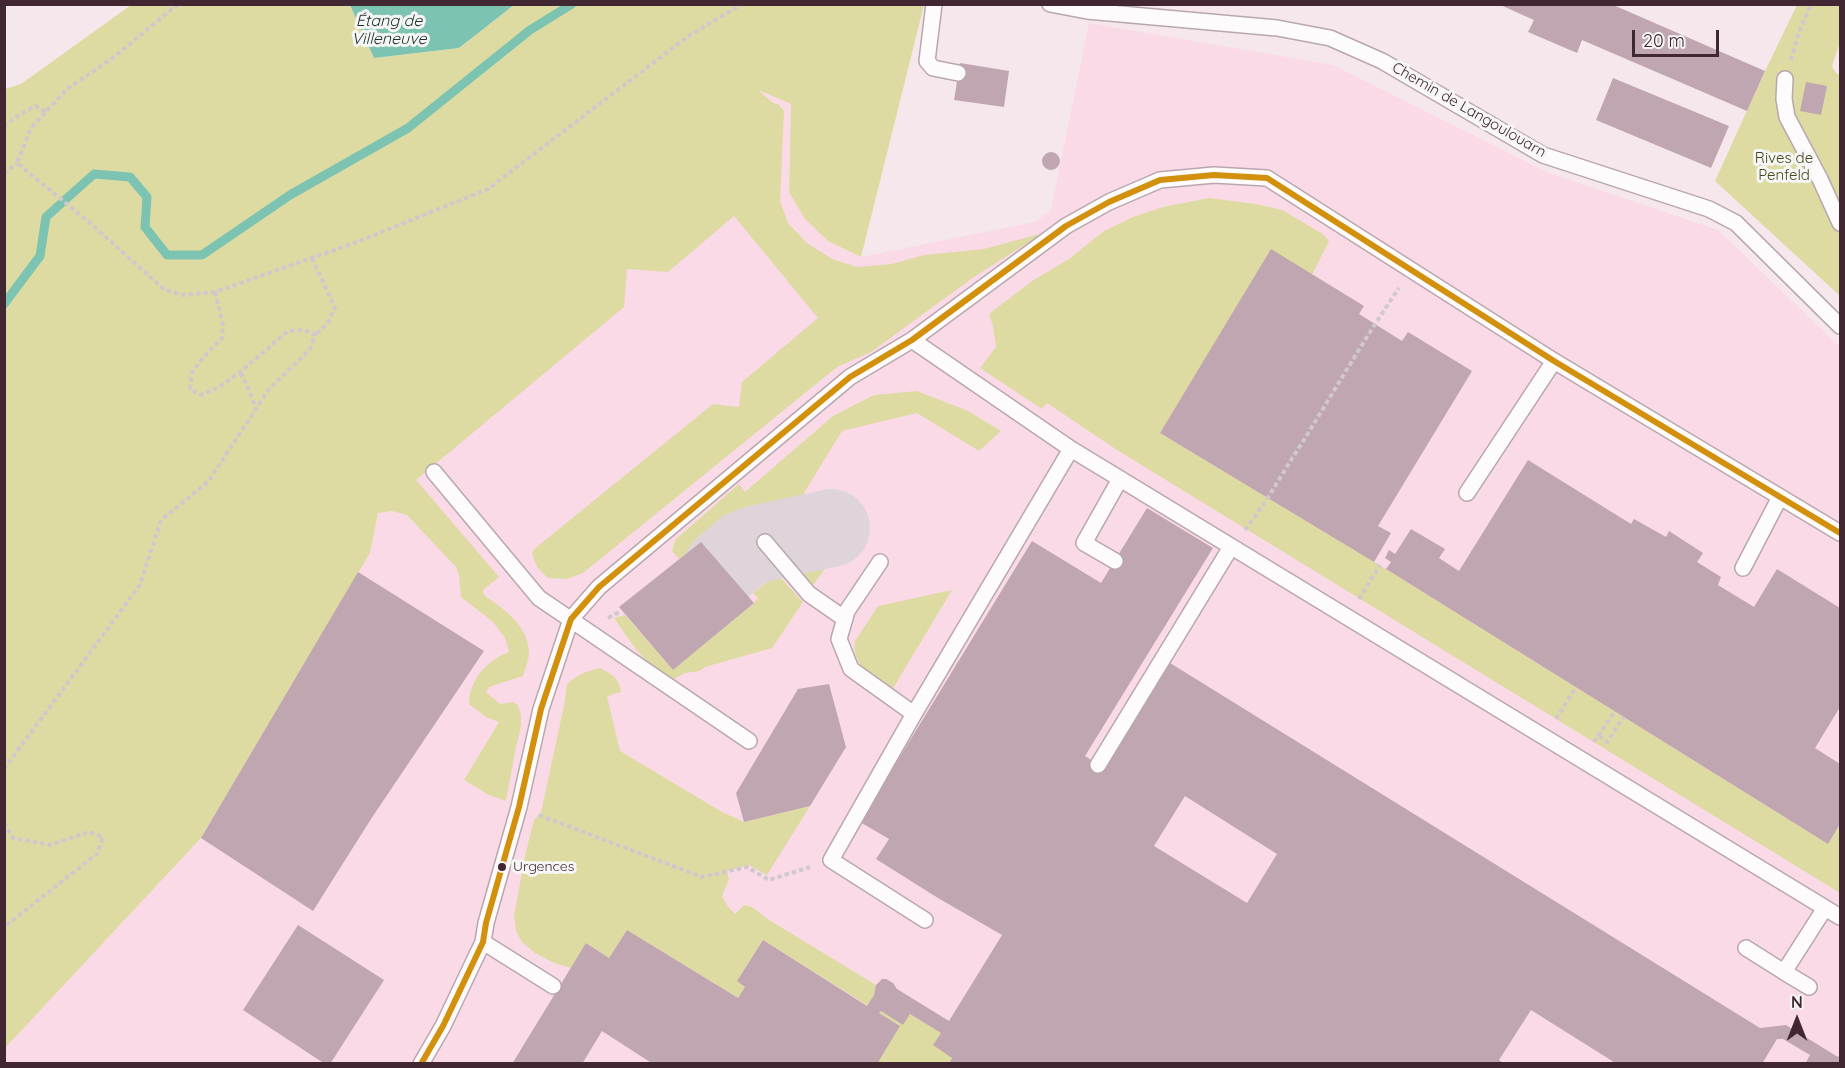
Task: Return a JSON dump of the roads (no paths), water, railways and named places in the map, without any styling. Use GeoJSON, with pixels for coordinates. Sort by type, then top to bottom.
{"type":"FeatureCollection","features":[{"type":"Feature","properties":{"kind":"lane"},"geometry":{"type":"LineString","coordinates":[[934,4],[927,61],[933,68],[958,73]]}},
{"type":"Feature","properties":{"kind":"lane","name":"Chemin de Langoulouarn"},"geometry":{"type":"LineString","coordinates":[[1050,4],[1087,11],[1277,28],[1330,38],[1383,61],[1543,155],[1709,209],[1736,223],[1840,326]]}},
{"type":"Feature","properties":{"kind":"lane"},"geometry":{"type":"LineString","coordinates":[[1785,79],[1784,99],[1787,117],[1840,223]]}},
{"type":"Feature","properties":{"kind":"lane"},"geometry":{"type":"LineString","coordinates":[[421,1064],[483,942],[486,923],[519,807],[541,709],[571,619],[599,587],[850,377],[912,340],[1066,226],[1109,202],[1160,180],[1214,176],[1266,178],[1554,361],[1840,533]]}},
{"type":"Feature","properties":{"kind":"lane"},"geometry":{"type":"LineString","coordinates":[[912,340],[1071,449],[1840,917]]}},
{"type":"Feature","properties":{"kind":"lane"},"geometry":{"type":"LineString","coordinates":[[1467,493],[1554,361]]}},
{"type":"Feature","properties":{"kind":"lane"},"geometry":{"type":"LineString","coordinates":[[925,920],[831,860],[914,714],[1071,449]]}},
{"type":"Feature","properties":{"kind":"lane"},"geometry":{"type":"LineString","coordinates":[[434,472],[539,598],[750,741]]}},
{"type":"Feature","properties":{"kind":"lane"},"geometry":{"type":"LineString","coordinates":[[1115,561],[1084,543],[1120,479]]}},
{"type":"Feature","properties":{"kind":"lane"},"geometry":{"type":"LineString","coordinates":[[1743,568],[1780,497]]}},
{"type":"Feature","properties":{"kind":"lane"},"geometry":{"type":"LineString","coordinates":[[765,542],[809,594],[845,619]]}},
{"type":"Feature","properties":{"kind":"lane"},"geometry":{"type":"LineString","coordinates":[[1098,765],[1231,547]]}},
{"type":"Feature","properties":{"kind":"lane"},"geometry":{"type":"LineString","coordinates":[[880,562],[847,611],[839,639],[851,669],[914,714]]}},
{"type":"Feature","properties":{"kind":"lane"},"geometry":{"type":"LineString","coordinates":[[1785,972],[1825,908]]}},
{"type":"Feature","properties":{"kind":"lane"},"geometry":{"type":"LineString","coordinates":[[483,942],[553,986]]}},
{"type":"Feature","properties":{"kind":"lane"},"geometry":{"type":"LineString","coordinates":[[1746,948],[1809,987]]}},
{"type":"Feature","properties":{"kind":"water","name":"Étang de Villeneuve"},"geometry":{"type":"Polygon","coordinates":[[[350,5],[514,5],[459,48],[374,58],[350,5]]]}},
{"type":"Feature","properties":{"kind":"waterway"},"geometry":{"type":"LineString","coordinates":[[4,304],[40,256],[46,217],[94,174],[130,177],[147,197],[145,227],[167,255],[202,255],[290,195],[408,128],[530,30],[572,4]]}},
{"type":"Feature","properties":{"kind":"place","name":"Urgences"},"geometry":{"type":"Point","coordinates":[502,867]}},
{"type":"Feature","properties":{"kind":"park label","name":"Rives de Penfeld"},"geometry":{"type":"Point","coordinates":[1784,166]}}]}
